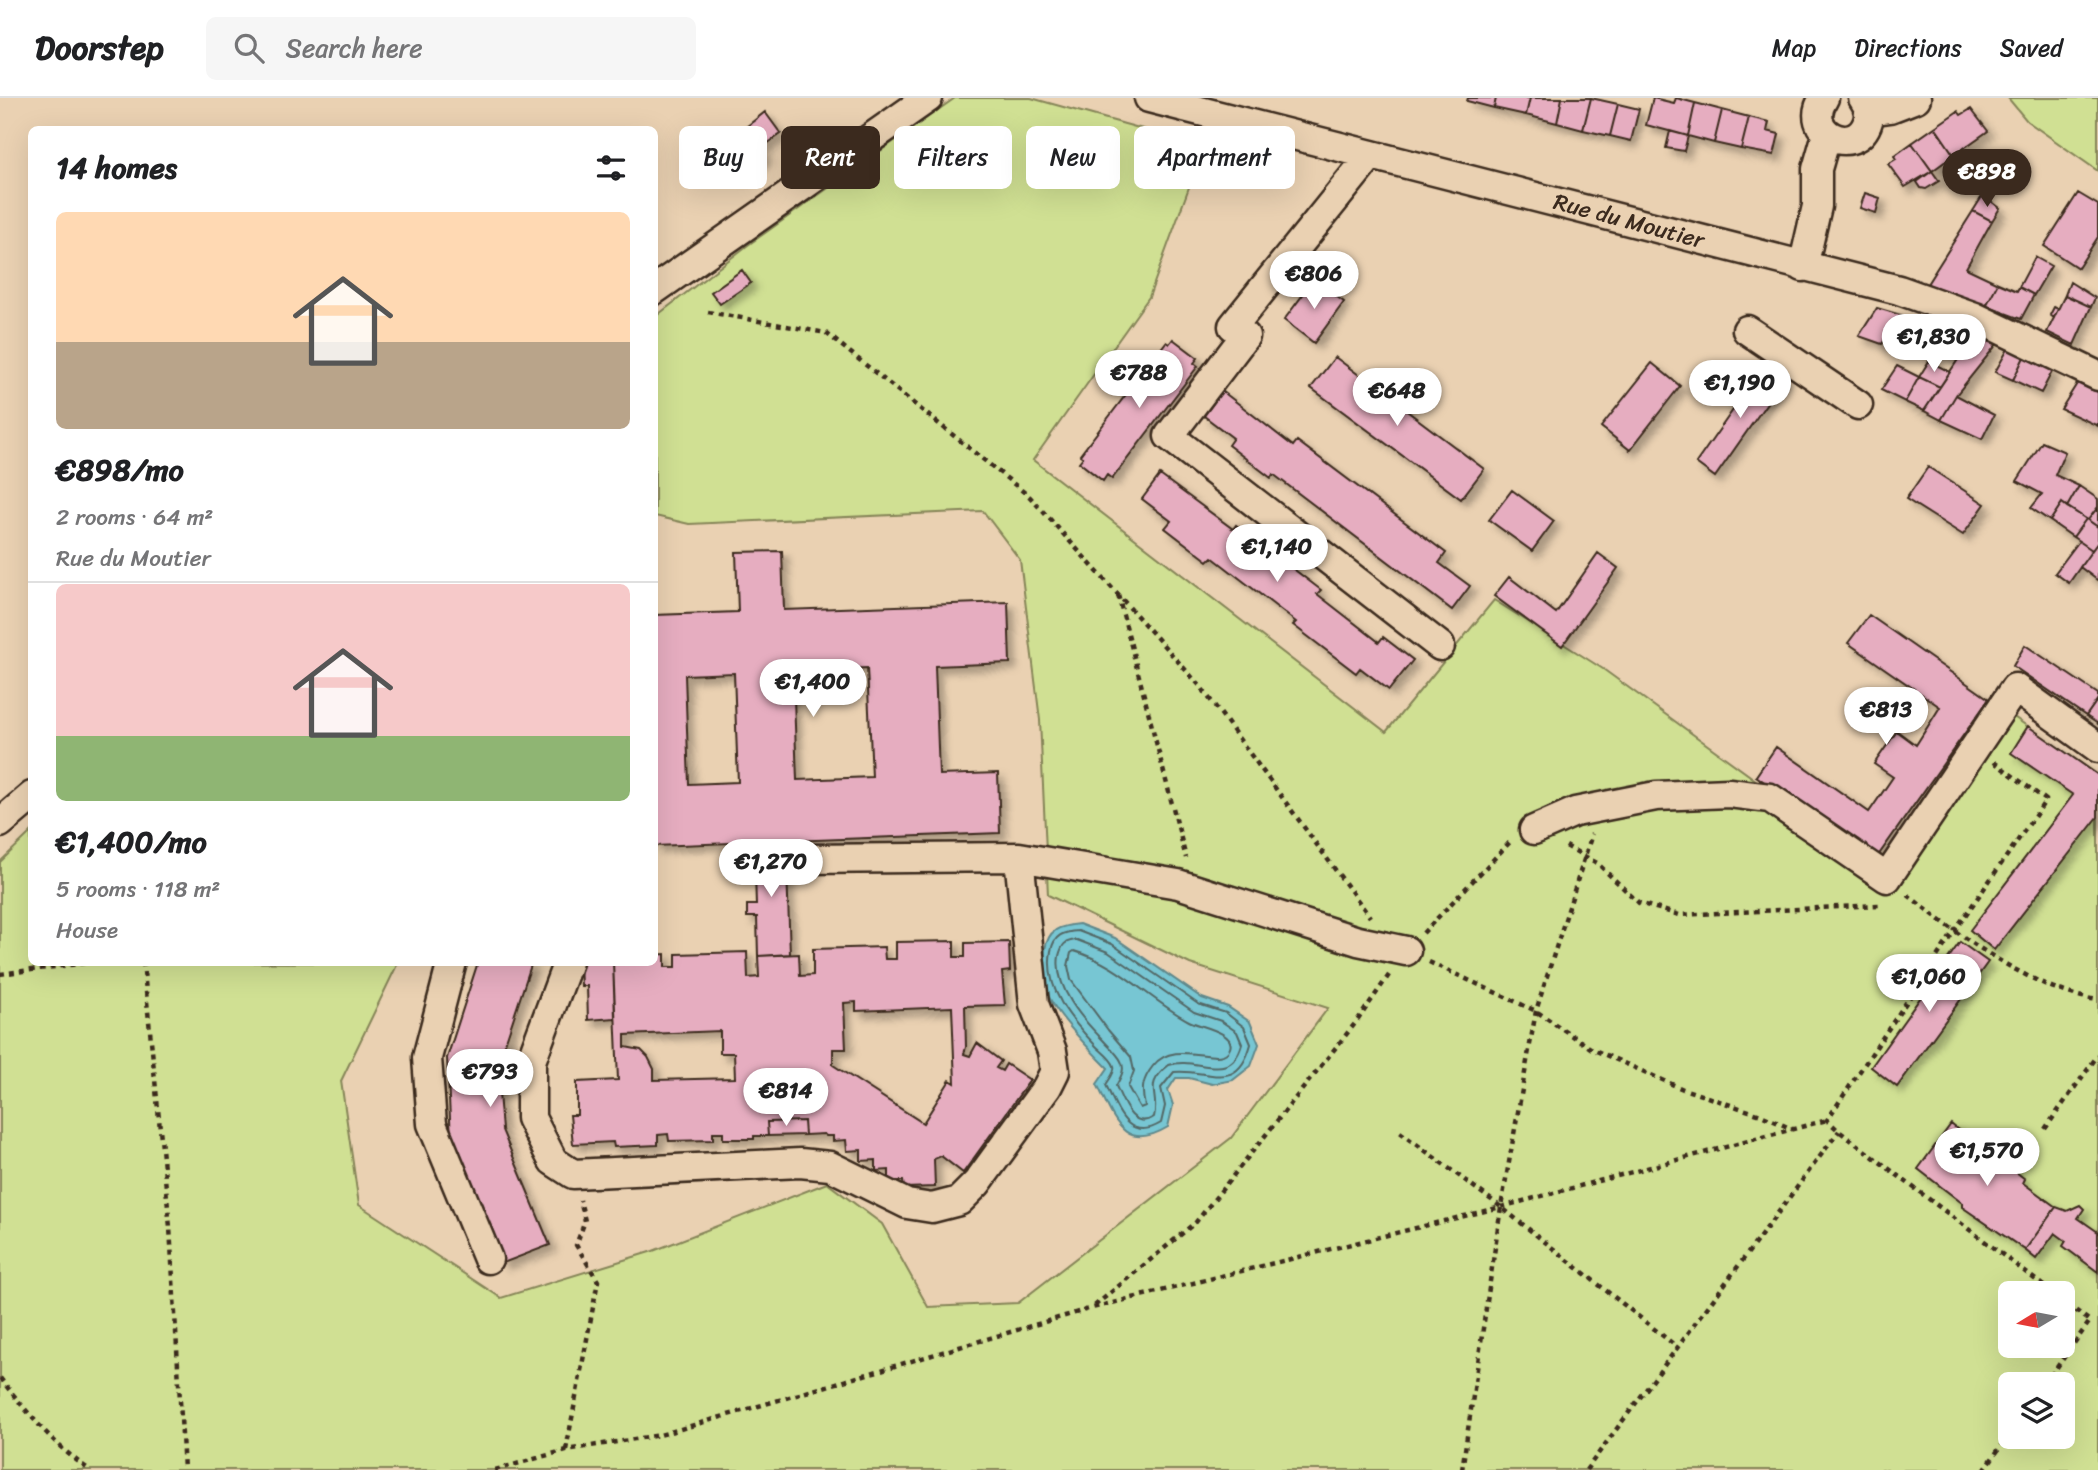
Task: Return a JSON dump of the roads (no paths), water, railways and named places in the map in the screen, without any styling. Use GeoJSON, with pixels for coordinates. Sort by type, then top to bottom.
{"type":"FeatureCollection","features":[{"type":"Feature","properties":{"kind":"street"},"geometry":{"type":"LineString","coordinates":[[658,287],[928,98]]}},
{"type":"Feature","properties":{"kind":"street","name":"Rue du Moutier"},"geometry":{"type":"LineString","coordinates":[[1149,98],[1899,290],[1975,317],[2098,376]]}},
{"type":"Feature","properties":{"kind":"street"},"geometry":{"type":"LineString","coordinates":[[1820,99],[1819,122],[1827,134],[1841,140],[1859,135],[1867,126],[1866,104],[1890,108],[1916,98]]}},
{"type":"Feature","properties":{"kind":"street"},"geometry":{"type":"LineString","coordinates":[[1804,267],[1817,206],[1817,169],[1827,134]]}},
{"type":"Feature","properties":{"kind":"street"},"geometry":{"type":"LineString","coordinates":[[1370,156],[1233,326],[1245,336],[1168,436],[1440,646]]}},
{"type":"Feature","properties":{"kind":"street"},"geometry":{"type":"LineString","coordinates":[[1747,330],[1858,405]]}},
{"type":"Feature","properties":{"kind":"street"},"geometry":{"type":"LineString","coordinates":[[1534,830],[1575,812],[1668,796],[1729,793],[1770,798],[1894,884],[1974,748],[2015,688],[2098,748]]}},
{"type":"Feature","properties":{"kind":"street"},"geometry":{"type":"LineString","coordinates":[[0,824],[28,800]]}},
{"type":"Feature","properties":{"kind":"street"},"geometry":{"type":"LineString","coordinates":[[805,859],[1019,857],[1178,884],[1358,941],[1400,950]]}},
{"type":"Feature","properties":{"kind":"street"},"geometry":{"type":"LineString","coordinates":[[567,966],[531,1061],[531,1118],[552,1161],[573,1174],[800,1163],[830,1166],[907,1204],[932,1208],[959,1201],[977,1183],[1047,1087],[1055,1071],[1052,1051],[1034,1004],[1019,857]]}},
{"type":"Feature","properties":{"kind":"street"},"geometry":{"type":"LineString","coordinates":[[451,966],[427,1058],[432,1124],[488,1259]]}},
{"type":"Feature","properties":{"kind":"water"},"geometry":{"type":"Polygon","coordinates":[[[1079,924],[1115,938],[1202,998],[1228,1007],[1250,1022],[1259,1044],[1251,1066],[1233,1080],[1212,1084],[1189,1078],[1176,1078],[1168,1090],[1173,1105],[1168,1127],[1140,1136],[1130,1134],[1122,1128],[1115,1120],[1097,1084],[1108,1068],[1063,1018],[1045,987],[1043,964],[1049,937],[1056,930],[1079,924]]]}}]}
